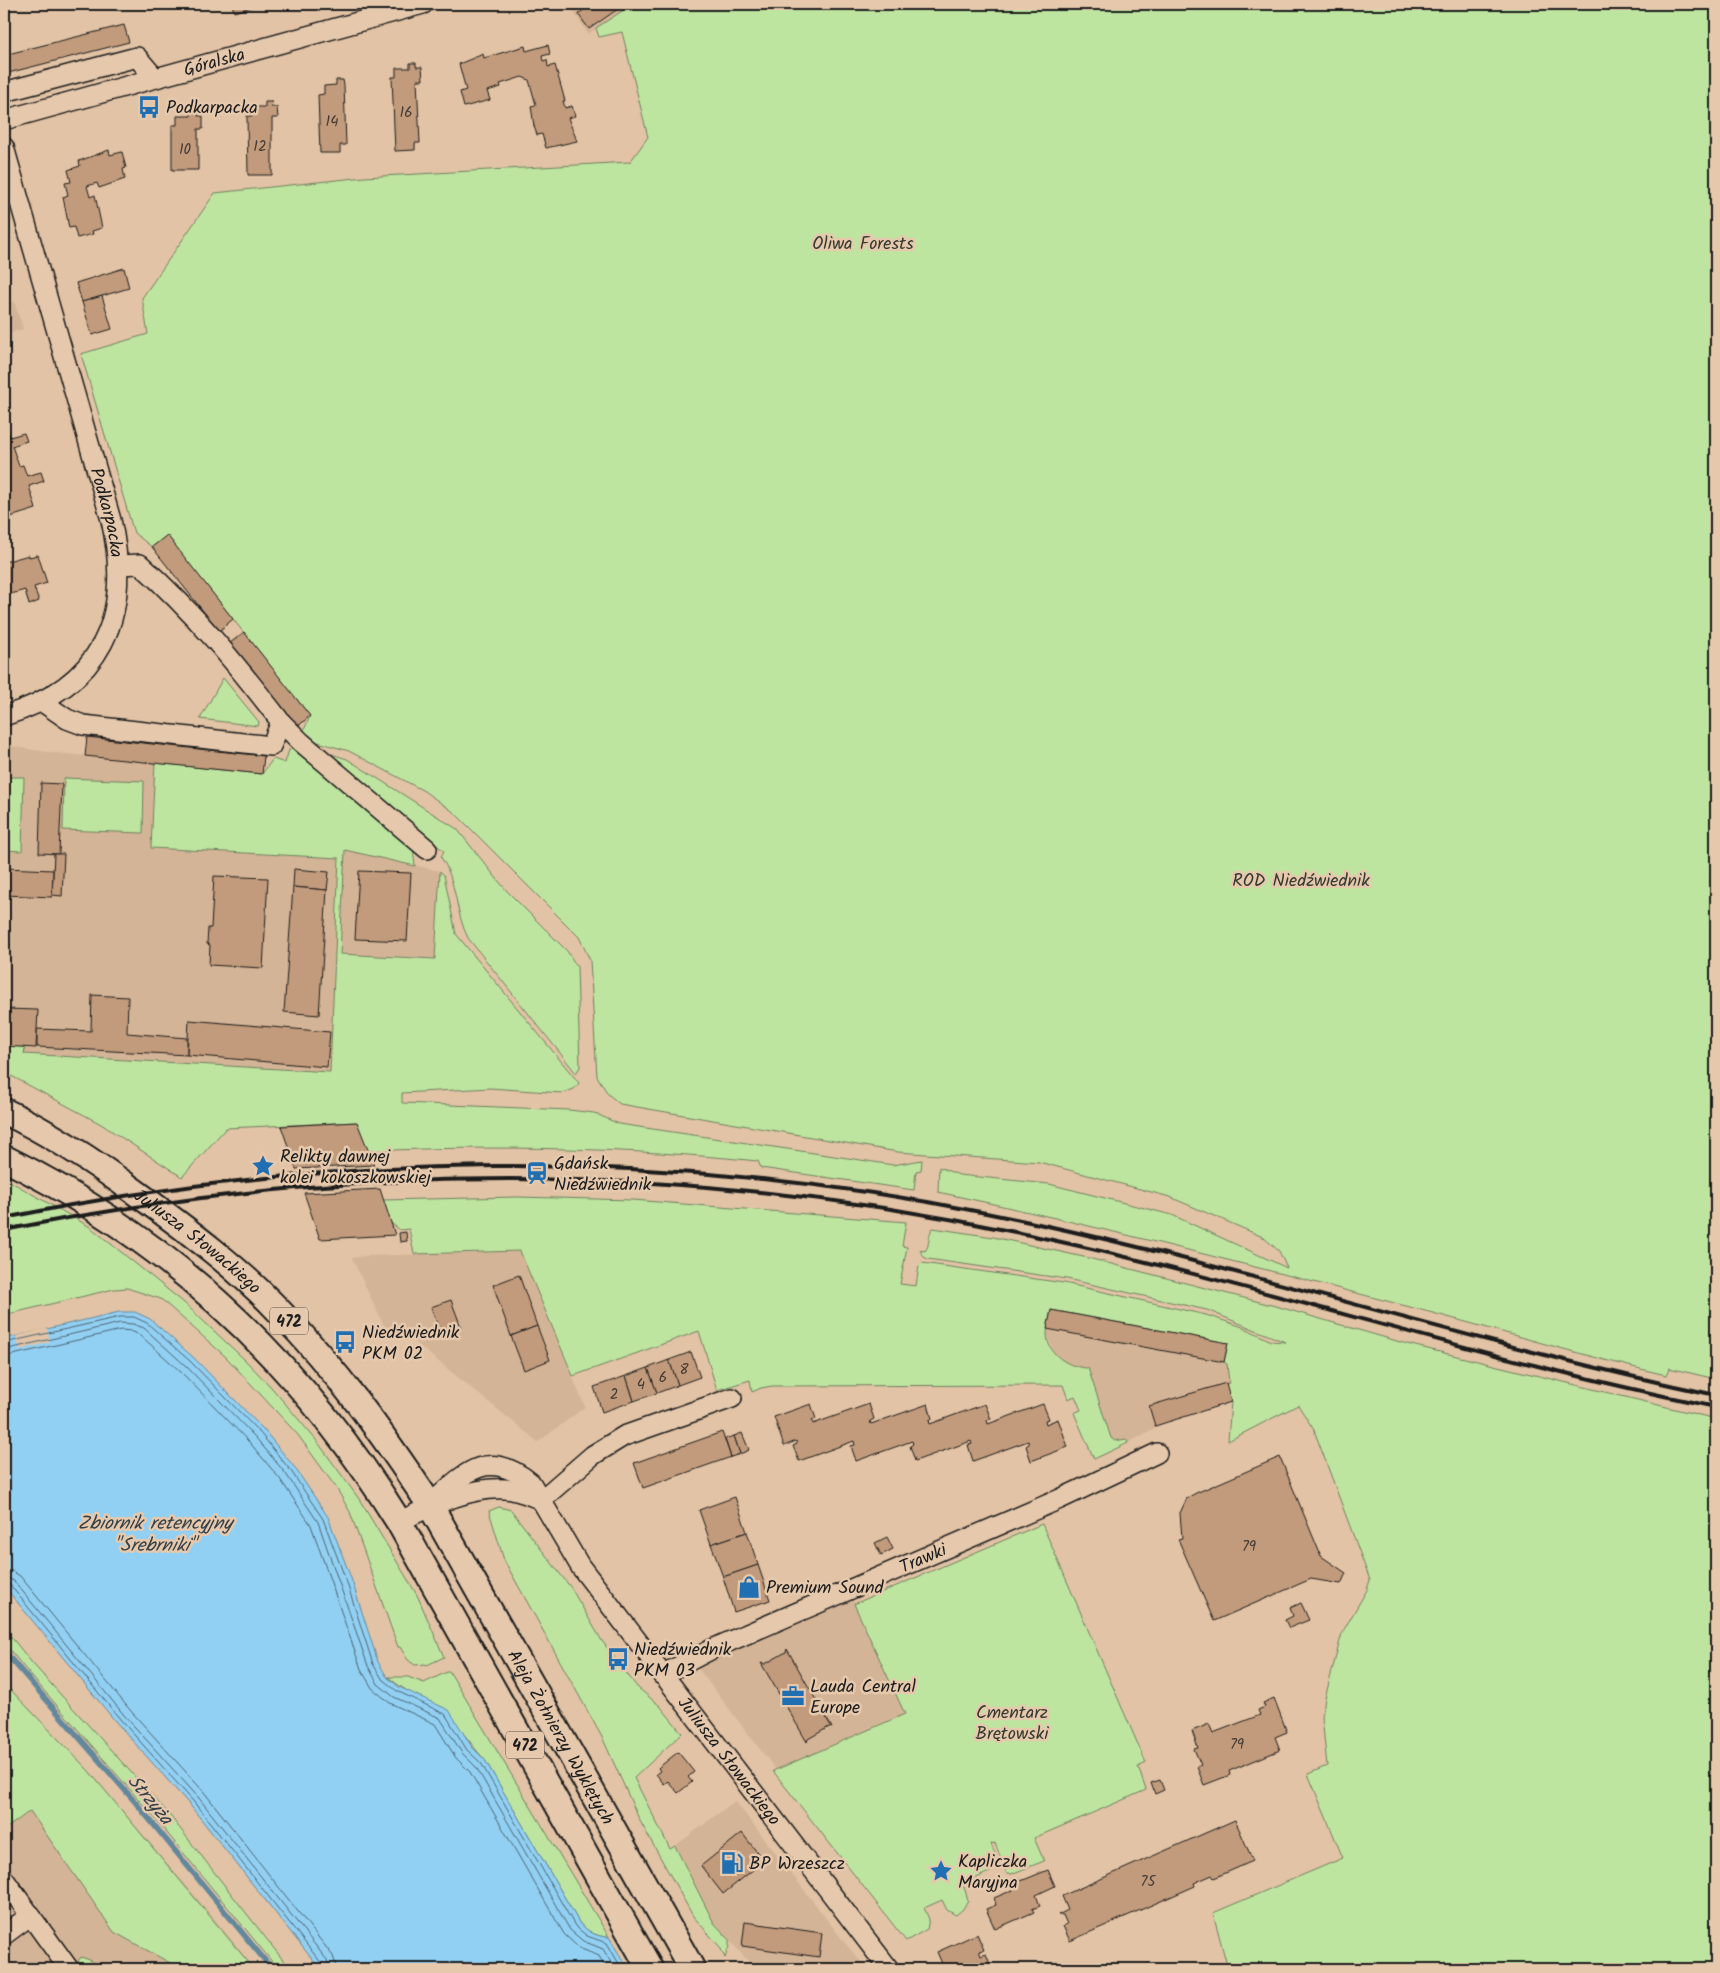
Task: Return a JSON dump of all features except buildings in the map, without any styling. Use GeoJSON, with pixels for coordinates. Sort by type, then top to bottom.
{"type":"FeatureCollection","features":[{"type":"Feature","properties":{"kind":"main road","name":"Juliusza Słowackiego"},"geometry":{"type":"LineString","coordinates":[[4,1111],[110,1173],[201,1240],[278,1309],[325,1361],[382,1432],[430,1505]]}},
{"type":"Feature","properties":{"kind":"main road","name":"Juliusza Słowackiego"},"geometry":{"type":"LineString","coordinates":[[4,1158],[34,1173],[144,1241],[210,1294],[313,1400],[382,1494],[399,1522]]}},
{"type":"Feature","properties":{"kind":"main road","name":"Aleja Żołnierzy Wyklętych"},"geometry":{"type":"LineString","coordinates":[[430,1505],[692,1969]]}},
{"type":"Feature","properties":{"kind":"main road","name":"Aleja Żołnierzy Wyklętych"},"geometry":{"type":"LineString","coordinates":[[399,1522],[650,1969]]}},
{"type":"Feature","properties":{"kind":"street","name":"Góralska"},"geometry":{"type":"LineString","coordinates":[[4,120],[423,4]]}},
{"type":"Feature","properties":{"kind":"street"},"geometry":{"type":"LineString","coordinates":[[4,92],[137,57],[155,78]]}},
{"type":"Feature","properties":{"kind":"street","name":"Podkarpacka"},"geometry":{"type":"LineString","coordinates":[[4,147],[111,520],[119,565],[114,618],[102,644],[88,665],[68,683],[42,701],[4,716]]}},
{"type":"Feature","properties":{"kind":"street"},"geometry":{"type":"LineString","coordinates":[[119,565],[140,564],[173,594],[221,645],[281,722],[301,742],[427,849]]}},
{"type":"Feature","properties":{"kind":"street"},"geometry":{"type":"LineString","coordinates":[[42,701],[67,719],[83,725],[271,746],[281,722]]}},
{"type":"Feature","properties":{"kind":"street"},"geometry":{"type":"LineString","coordinates":[[399,1522],[430,1505],[494,1489],[512,1490],[541,1500],[593,1456],[624,1436],[732,1398]]}},
{"type":"Feature","properties":{"kind":"street","name":"Trawki"},"geometry":{"type":"LineString","coordinates":[[662,1675],[712,1649],[1060,1499],[1150,1456]]}},
{"type":"Feature","properties":{"kind":"street","name":"Juliusza Słowackiego"},"geometry":{"type":"LineString","coordinates":[[541,1500],[580,1566],[889,1969]]}},
{"type":"Feature","properties":{"kind":"street"},"geometry":{"type":"LineString","coordinates":[[4,1879],[69,1969]]}},
{"type":"Feature","properties":{"kind":"street"},"geometry":{"type":"LineString","coordinates":[[4,1935],[31,1915]]}},
{"type":"Feature","properties":{"kind":"shaded area"},"geometry":{"type":"Polygon","coordinates":[[[569,4],[633,4],[588,34],[569,4]]]}},
{"type":"Feature","properties":{"kind":"shaded area"},"geometry":{"type":"Polygon","coordinates":[[[14,301],[23,329],[4,335],[4,305],[14,301]]]}},
{"type":"Feature","properties":{"kind":"shaded area"},"geometry":{"type":"Polygon","coordinates":[[[4,745],[47,752],[155,763],[151,848],[339,857],[330,1072],[24,1054],[24,1047],[4,1046],[4,745]]]}},
{"type":"Feature","properties":{"kind":"shaded area"},"geometry":{"type":"Polygon","coordinates":[[[345,850],[440,871],[435,959],[340,954],[345,850]]]}},
{"type":"Feature","properties":{"kind":"shaded area"},"geometry":{"type":"Polygon","coordinates":[[[520,1251],[585,1407],[538,1442],[407,1336],[384,1326],[352,1258],[520,1251]]]}},
{"type":"Feature","properties":{"kind":"shaded area"},"geometry":{"type":"Polygon","coordinates":[[[1051,1310],[1228,1343],[1229,1383],[1226,1384],[1231,1402],[1164,1423],[1128,1443],[1126,1439],[1115,1441],[1111,1438],[1077,1368],[1063,1362],[1054,1352],[1047,1335],[1051,1310]]]}},
{"type":"Feature","properties":{"kind":"shaded area"},"geometry":{"type":"Polygon","coordinates":[[[853,1600],[905,1714],[776,1770],[697,1667],[853,1600]]]}},
{"type":"Feature","properties":{"kind":"shaded area"},"geometry":{"type":"Polygon","coordinates":[[[88,1770],[255,1969],[4,1969],[4,1830],[88,1770]]]}},
{"type":"Feature","properties":{"kind":"shaded area"},"geometry":{"type":"Polygon","coordinates":[[[735,1801],[867,1969],[755,1969],[714,1923],[675,1846],[735,1801]]]}},
{"type":"Feature","properties":{"kind":"green space"},"geometry":{"type":"Polygon","coordinates":[[[633,4],[1716,4],[1716,1379],[1669,1368],[1666,1375],[1248,1265],[1124,1234],[938,1192],[939,1167],[959,1175],[1049,1184],[1172,1215],[1287,1268],[1279,1251],[1263,1237],[1170,1197],[1039,1162],[898,1152],[620,1104],[608,1094],[597,1076],[590,960],[579,937],[455,813],[424,791],[349,751],[301,737],[310,716],[167,536],[152,547],[134,533],[81,354],[148,334],[142,298],[215,193],[365,177],[630,162],[648,137],[622,32],[599,37],[596,28],[633,4]]]}},
{"type":"Feature","properties":{"kind":"green space"},"geometry":{"type":"Polygon","coordinates":[[[223,678],[259,722],[258,726],[200,719],[223,678]]]}},
{"type":"Feature","properties":{"kind":"green space"},"geometry":{"type":"Polygon","coordinates":[[[295,747],[413,848],[415,866],[345,850],[340,954],[435,959],[440,871],[444,875],[456,934],[579,1083],[574,1089],[563,1093],[490,1088],[402,1093],[402,1103],[569,1110],[594,1113],[619,1124],[893,1165],[922,1160],[921,1170],[916,1171],[914,1190],[761,1168],[758,1161],[660,1153],[514,1148],[368,1151],[356,1122],[226,1128],[182,1177],[101,1124],[4,1072],[4,1046],[25,1047],[24,1054],[330,1072],[339,858],[151,848],[155,763],[262,774],[273,759],[285,763],[289,750],[295,747]]]}},
{"type":"Feature","properties":{"kind":"green space"},"geometry":{"type":"Polygon","coordinates":[[[325,752],[347,759],[457,829],[505,889],[567,951],[577,967],[580,1067],[576,1073],[468,938],[450,876],[441,857],[444,851],[323,755],[325,752]]]}},
{"type":"Feature","properties":{"kind":"green space"},"geometry":{"type":"Polygon","coordinates":[[[4,777],[24,777],[22,851],[4,850],[4,777]]]}},
{"type":"Feature","properties":{"kind":"green space"},"geometry":{"type":"Polygon","coordinates":[[[64,778],[144,781],[143,833],[63,830],[64,778]]]}},
{"type":"Feature","properties":{"kind":"green space"},"geometry":{"type":"Polygon","coordinates":[[[4,1178],[90,1227],[183,1302],[271,1387],[316,1440],[359,1499],[417,1595],[444,1657],[427,1665],[415,1665],[408,1660],[400,1647],[398,1647],[350,1512],[337,1489],[298,1435],[226,1357],[161,1299],[127,1288],[114,1289],[4,1315],[4,1178]]]}},
{"type":"Feature","properties":{"kind":"green space"},"geometry":{"type":"Polygon","coordinates":[[[517,1197],[633,1200],[906,1222],[902,1246],[907,1247],[900,1284],[916,1286],[919,1266],[922,1263],[1064,1283],[1206,1315],[1243,1327],[1271,1341],[1285,1342],[1207,1310],[1067,1279],[928,1259],[924,1257],[920,1250],[925,1251],[927,1248],[933,1228],[993,1237],[1088,1258],[1279,1307],[1407,1344],[1716,1419],[1716,1969],[1228,1969],[1213,1913],[1343,1858],[1308,1774],[1327,1766],[1322,1717],[1325,1698],[1342,1633],[1367,1590],[1370,1580],[1314,1430],[1298,1405],[1228,1441],[1231,1402],[1226,1384],[1229,1383],[1227,1364],[1224,1362],[1228,1343],[1051,1310],[1047,1334],[1051,1348],[1055,1354],[1067,1363],[1088,1368],[1111,1438],[1115,1441],[1126,1439],[1128,1443],[1094,1459],[1074,1413],[1081,1410],[1075,1396],[1068,1399],[1063,1385],[772,1386],[752,1392],[750,1380],[717,1390],[699,1331],[573,1376],[520,1251],[414,1254],[409,1229],[400,1230],[391,1223],[383,1200],[517,1197]]]}},
{"type":"Feature","properties":{"kind":"green space"},"geometry":{"type":"Polygon","coordinates":[[[499,1507],[511,1510],[571,1588],[602,1641],[637,1687],[660,1706],[682,1733],[634,1778],[670,1849],[675,1846],[714,1923],[729,1939],[725,1958],[720,1947],[693,1916],[640,1821],[603,1739],[504,1560],[489,1511],[499,1507]]]}},
{"type":"Feature","properties":{"kind":"green space","name":"Cmentarz Brętowski"},"geometry":{"type":"Polygon","coordinates":[[[1042,1524],[1146,1763],[1138,1767],[1146,1790],[1034,1838],[1044,1861],[1011,1874],[1006,1872],[995,1843],[991,1844],[1000,1867],[963,1884],[968,1900],[963,1909],[956,1915],[947,1910],[942,1900],[924,1908],[929,1919],[927,1929],[906,1941],[773,1771],[905,1714],[854,1604],[1042,1524]]]}},
{"type":"Feature","properties":{"kind":"green space"},"geometry":{"type":"Polygon","coordinates":[[[4,1628],[32,1663],[167,1812],[290,1969],[278,1969],[159,1823],[27,1671],[4,1643],[4,1628]]]}},
{"type":"Feature","properties":{"kind":"green space"},"geometry":{"type":"Polygon","coordinates":[[[449,1671],[609,1937],[593,1934],[580,1924],[485,1760],[463,1733],[444,1715],[388,1677],[408,1677],[424,1683],[449,1671]]]}},
{"type":"Feature","properties":{"kind":"green space"},"geometry":{"type":"Polygon","coordinates":[[[4,1683],[88,1770],[254,1969],[181,1969],[114,1932],[30,1811],[4,1830],[4,1683]]]}},
{"type":"Feature","properties":{"kind":"green space"},"geometry":{"type":"Polygon","coordinates":[[[81,1957],[90,1960],[100,1969],[85,1969],[78,1961],[81,1957]]]}},
{"type":"Feature","properties":{"kind":"water","name":"Zbiornik retencyjny \"Srebrniki\""},"geometry":{"type":"Polygon","coordinates":[[[119,1312],[135,1312],[150,1319],[194,1358],[264,1430],[295,1468],[328,1517],[352,1581],[378,1662],[387,1677],[399,1687],[449,1710],[472,1747],[485,1760],[580,1924],[593,1934],[609,1937],[628,1969],[320,1969],[189,1804],[116,1722],[4,1586],[4,1339],[119,1312]]]}},
{"type":"Feature","properties":{"kind":"pier"},"geometry":{"type":"Polygon","coordinates":[[[47,1328],[50,1342],[20,1350],[16,1336],[47,1328]]]}},
{"type":"Feature","properties":{"kind":"waterway","name":"Strzyża"},"geometry":{"type":"LineString","coordinates":[[4,1651],[136,1803],[272,1969]]}},
{"type":"Feature","properties":{"kind":"railway"},"geometry":{"type":"LineString","coordinates":[[4,1218],[125,1196],[248,1180],[371,1170],[495,1166],[618,1168],[742,1177],[864,1192],[986,1213],[1078,1233],[1169,1255],[1533,1352],[1624,1375],[1716,1395]]}},
{"type":"Feature","properties":{"kind":"railway"},"geometry":{"type":"LineString","coordinates":[[4,1230],[130,1208],[257,1192],[385,1182],[512,1179],[639,1182],[767,1193],[894,1209],[1020,1233],[1194,1274],[1541,1367],[1716,1407]]}},
{"type":"Feature","properties":{"kind":"place","name":"Podkarpacka"},"geometry":{"type":"Point","coordinates":[149,107]}},
{"type":"Feature","properties":{"kind":"place","name":"Relikty dawnej kolei kokoszkowskiej"},"geometry":{"type":"Point","coordinates":[263,1166]}},
{"type":"Feature","properties":{"kind":"place","name":"Gdańsk Niedźwiednik"},"geometry":{"type":"Point","coordinates":[537,1173]}},
{"type":"Feature","properties":{"kind":"place","name":"Niedźwiednik PKM 02"},"geometry":{"type":"Point","coordinates":[345,1342]}},
{"type":"Feature","properties":{"kind":"place","name":"Premium Sound"},"geometry":{"type":"Point","coordinates":[749,1587]}},
{"type":"Feature","properties":{"kind":"place","name":"Niedźwiednik PKM 03"},"geometry":{"type":"Point","coordinates":[618,1659]}},
{"type":"Feature","properties":{"kind":"place","name":"Lauda Central Europe"},"geometry":{"type":"Point","coordinates":[793,1696]}},
{"type":"Feature","properties":{"kind":"place","name":"BP Wrzeszcz"},"geometry":{"type":"Point","coordinates":[732,1863]}},
{"type":"Feature","properties":{"kind":"place","name":"Kapliczka Maryjna"},"geometry":{"type":"Point","coordinates":[941,1871]}},
{"type":"Feature","properties":{"kind":"park label","name":"Oliwa Forests"},"geometry":{"type":"Point","coordinates":[863,243]}},
{"type":"Feature","properties":{"kind":"park label","name":"ROD Niedźwiednik"},"geometry":{"type":"Point","coordinates":[1301,880]}}]}
